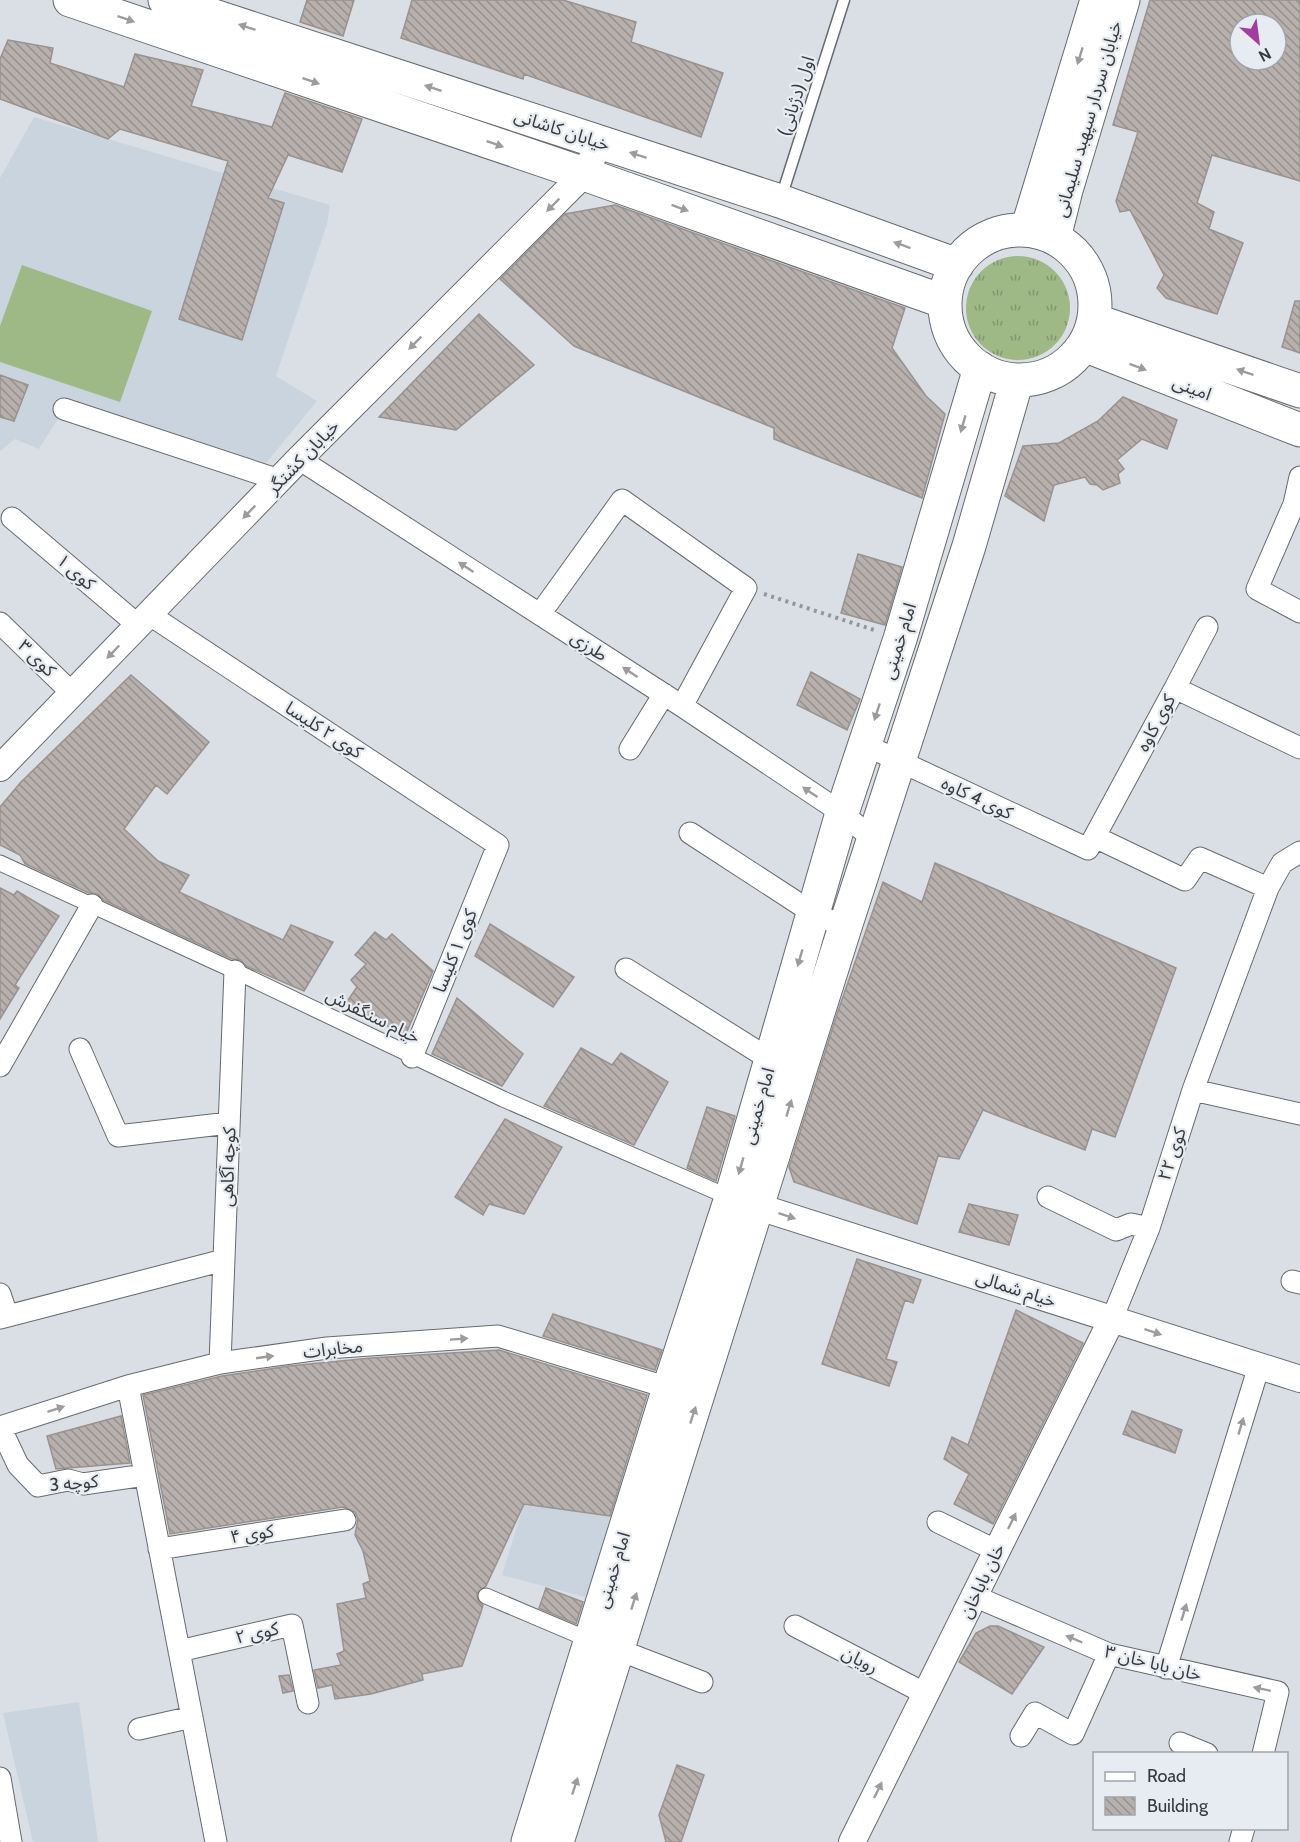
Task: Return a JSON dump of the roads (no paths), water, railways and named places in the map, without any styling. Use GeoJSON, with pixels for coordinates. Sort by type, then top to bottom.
{"type":"FeatureCollection","features":[{"type":"Feature","properties":{"kind":"main road"},"geometry":{"type":"LineString","coordinates":[[70,0],[584,174],[945,302]]}},
{"type":"Feature","properties":{"kind":"main road","name":"خیابان کاشانی"},"geometry":{"type":"LineString","coordinates":[[165,0],[780,201],[957,265]]}},
{"type":"Feature","properties":{"kind":"main road","name":"خیابان سردار سپهبد سلیمانی"},"geometry":{"type":"LineString","coordinates":[[1040,234],[1097,0]]}},
{"type":"Feature","properties":{"kind":"main road","name":"خیابان سردار سپهبد سلیمانی"},"geometry":{"type":"LineString","coordinates":[[1040,234],[1123,0]]}},
{"type":"Feature","properties":{"kind":"main road"},"geometry":{"type":"LineString","coordinates":[[1011,231],[1040,234],[1074,252],[1085,267],[1094,292],[1089,332],[1071,360],[1055,372],[1036,378],[1017,380],[998,377],[980,368],[965,356],[954,340],[947,321],[945,302],[949,283],[957,265],[980,242],[1011,231]]}},
{"type":"Feature","properties":{"kind":"main road","name":"امینی"},"geometry":{"type":"LineString","coordinates":[[1089,332],[1300,391]]}},
{"type":"Feature","properties":{"kind":"main road","name":"امینی"},"geometry":{"type":"LineString","coordinates":[[1089,332],[1300,430]]}},
{"type":"Feature","properties":{"kind":"main road","name":"امام خمینی"},"geometry":{"type":"LineString","coordinates":[[528,1842],[605,1645],[745,1202],[771,1060],[842,813],[900,639],[980,368]]}},
{"type":"Feature","properties":{"kind":"main road","name":"امام خمینی"},"geometry":{"type":"LineString","coordinates":[[557,1842],[669,1388],[745,1202],[845,927],[969,546],[1017,380]]}},
{"type":"Feature","properties":{"kind":"street","name":"خیابان کشتگر"},"geometry":{"type":"LineString","coordinates":[[0,768],[299,459],[584,174],[600,142]]}},
{"type":"Feature","properties":{"kind":"street"},"geometry":{"type":"LineString","coordinates":[[64,409],[279,480]]}},
{"type":"Feature","properties":{"kind":"street","name":"طرزی"},"geometry":{"type":"LineString","coordinates":[[299,459],[673,700],[842,813],[873,839]]}},
{"type":"Feature","properties":{"kind":"street"},"geometry":{"type":"LineString","coordinates":[[1300,477],[1297,505],[1257,589],[1300,612]]}},
{"type":"Feature","properties":{"kind":"street"},"geometry":{"type":"LineString","coordinates":[[540,614],[622,500],[746,588],[673,700],[630,749]]}},
{"type":"Feature","properties":{"kind":"street","name":"کوی ۱"},"geometry":{"type":"LineString","coordinates":[[12,518],[144,620]]}},
{"type":"Feature","properties":{"kind":"street","name":"کوی ۲ کلیسا"},"geometry":{"type":"LineString","coordinates":[[144,620],[498,845]]}},
{"type":"Feature","properties":{"kind":"street","name":"کوی ۳"},"geometry":{"type":"LineString","coordinates":[[0,623],[73,694]]}},
{"type":"Feature","properties":{"kind":"street"},"geometry":{"type":"LineString","coordinates":[[1175,688],[1207,627]]}},
{"type":"Feature","properties":{"kind":"street","name":"کوی کاوه"},"geometry":{"type":"LineString","coordinates":[[1092,843],[1175,688],[1300,748]]}},
{"type":"Feature","properties":{"kind":"street","name":"کوی 4 کاوه"},"geometry":{"type":"LineString","coordinates":[[866,746],[1092,843],[1185,880],[1200,858],[1268,888]]}},
{"type":"Feature","properties":{"kind":"street"},"geometry":{"type":"LineString","coordinates":[[690,833],[813,913],[845,927]]}},
{"type":"Feature","properties":{"kind":"street","name":"کوی ۱ کلیسا"},"geometry":{"type":"LineString","coordinates":[[412,1057],[498,845]]}},
{"type":"Feature","properties":{"kind":"street","name":"کوی ۲۲"},"geometry":{"type":"LineString","coordinates":[[1112,1319],[1149,1228],[1193,1090],[1268,888],[1282,863],[1300,852]]}},
{"type":"Feature","properties":{"kind":"street","name":"خیام سنگفرش"},"geometry":{"type":"LineString","coordinates":[[0,863],[235,971],[412,1057],[745,1202]]}},
{"type":"Feature","properties":{"kind":"street"},"geometry":{"type":"LineString","coordinates":[[0,1066],[92,905]]}},
{"type":"Feature","properties":{"kind":"street"},"geometry":{"type":"LineString","coordinates":[[626,969],[771,1060]]}},
{"type":"Feature","properties":{"kind":"street","name":"کوچه آگاهی"},"geometry":{"type":"LineString","coordinates":[[220,1364],[235,971]]}},
{"type":"Feature","properties":{"kind":"street"},"geometry":{"type":"LineString","coordinates":[[80,1049],[117,1136],[230,1123]]}},
{"type":"Feature","properties":{"kind":"street"},"geometry":{"type":"LineString","coordinates":[[1193,1090],[1300,1114]]}},
{"type":"Feature","properties":{"kind":"street"},"geometry":{"type":"LineString","coordinates":[[1048,1197],[1116,1230],[1131,1224],[1149,1228]]}},
{"type":"Feature","properties":{"kind":"street","name":"خیام شمالی"},"geometry":{"type":"LineString","coordinates":[[745,1202],[1300,1379]]}},
{"type":"Feature","properties":{"kind":"street"},"geometry":{"type":"LineString","coordinates":[[0,1294],[4,1316],[224,1260]]}},
{"type":"Feature","properties":{"kind":"street","name":"خان باباخان"},"geometry":{"type":"LineString","coordinates":[[852,1842],[1112,1319]]}},
{"type":"Feature","properties":{"kind":"street","name":"مخابرات"},"geometry":{"type":"LineString","coordinates":[[0,1427],[128,1386],[220,1364],[327,1348],[498,1336],[669,1388]]}},
{"type":"Feature","properties":{"kind":"street"},"geometry":{"type":"LineString","coordinates":[[1166,1668],[1259,1366]]}},
{"type":"Feature","properties":{"kind":"street"},"geometry":{"type":"LineString","coordinates":[[128,1386],[216,1842]]}},
{"type":"Feature","properties":{"kind":"street","name":"کوچه 3"},"geometry":{"type":"LineString","coordinates":[[0,1427],[18,1465],[38,1486],[68,1480],[83,1484],[145,1475]]}},
{"type":"Feature","properties":{"kind":"street","name":"کوی ۴"},"geometry":{"type":"LineString","coordinates":[[159,1549],[345,1520]]}},
{"type":"Feature","properties":{"kind":"street"},"geometry":{"type":"LineString","coordinates":[[938,1522],[997,1551]]}},
{"type":"Feature","properties":{"kind":"street"},"geometry":{"type":"LineString","coordinates":[[486,1596],[702,1682]]}},
{"type":"Feature","properties":{"kind":"street","name":"خان بابا خان ۳"},"geometry":{"type":"LineString","coordinates":[[974,1596],[1109,1654],[1278,1692],[1263,1752]]}},
{"type":"Feature","properties":{"kind":"street","name":"کوی ۲"},"geometry":{"type":"LineString","coordinates":[[179,1651],[292,1625],[308,1702]]}},
{"type":"Feature","properties":{"kind":"street","name":"رویان"},"geometry":{"type":"LineString","coordinates":[[795,1626],[926,1694]]}},
{"type":"Feature","properties":{"kind":"street"},"geometry":{"type":"LineString","coordinates":[[1021,1736],[1035,1713],[1073,1734],[1109,1654]]}},
{"type":"Feature","properties":{"kind":"street"},"geometry":{"type":"LineString","coordinates":[[139,1729],[192,1717]]}},
{"type":"Feature","properties":{"kind":"street"},"geometry":{"type":"LineString","coordinates":[[1180,1743],[1202,1752]]}},
{"type":"Feature","properties":{"kind":"street"},"geometry":{"type":"LineString","coordinates":[[0,1781],[11,1842]]}},
{"type":"Feature","properties":{"kind":"lane","name":"اول (دژبانی)"},"geometry":{"type":"LineString","coordinates":[[780,201],[843,0]]}}]}
